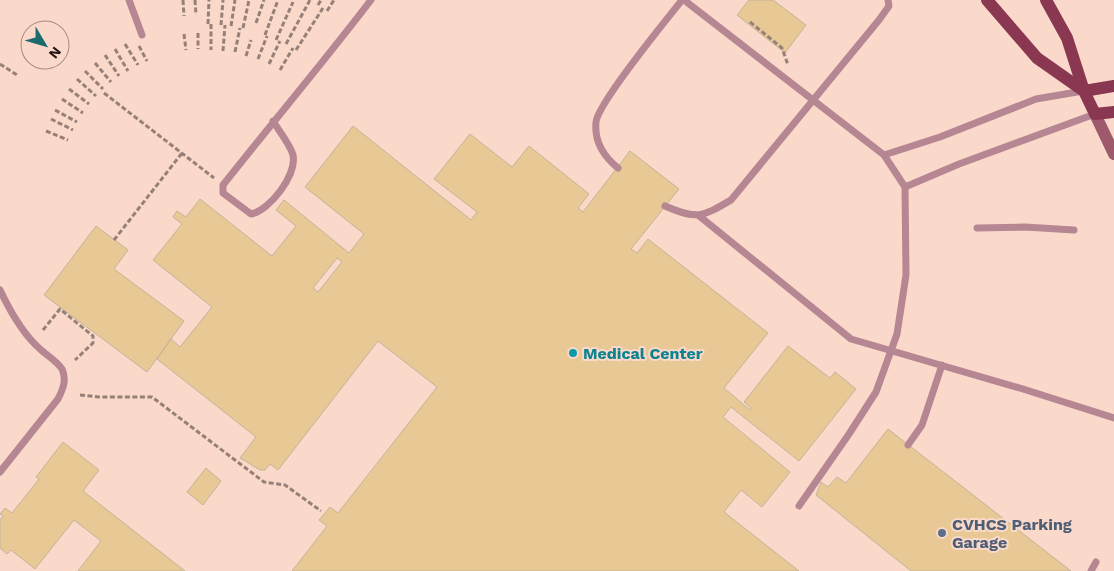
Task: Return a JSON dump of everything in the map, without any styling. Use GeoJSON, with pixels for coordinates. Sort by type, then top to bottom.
{"type":"FeatureCollection","features":[{"type":"Feature","properties":{"kind":"main road"},"geometry":{"type":"LineString","coordinates":[[987,0],[1037,58],[1084,91],[1114,86]]}},
{"type":"Feature","properties":{"kind":"main road"},"geometry":{"type":"LineString","coordinates":[[1046,0],[1067,38],[1084,91],[1114,154]]}},
{"type":"Feature","properties":{"kind":"main road"},"geometry":{"type":"LineString","coordinates":[[1095,114],[1114,112]]}},
{"type":"Feature","properties":{"kind":"lane"},"geometry":{"type":"LineString","coordinates":[[129,0],[142,35]]}},
{"type":"Feature","properties":{"kind":"lane"},"geometry":{"type":"LineString","coordinates":[[273,122],[292,154],[293,169],[281,190],[263,210],[251,214],[223,193],[223,185],[273,122],[370,0]]}},
{"type":"Feature","properties":{"kind":"lane"},"geometry":{"type":"LineString","coordinates":[[665,206],[687,216],[698,215],[708,214],[731,200],[879,20],[889,6],[888,0]]}},
{"type":"Feature","properties":{"kind":"lane"},"geometry":{"type":"LineString","coordinates":[[618,168],[604,157],[597,138],[596,120],[613,91],[686,1],[884,155],[905,187],[906,275],[897,334],[876,392],[799,506]]}},
{"type":"Feature","properties":{"kind":"lane"},"geometry":{"type":"LineString","coordinates":[[884,155],[940,137],[1036,99],[1084,91]]}},
{"type":"Feature","properties":{"kind":"lane"},"geometry":{"type":"LineString","coordinates":[[905,187],[959,164],[1095,114]]}},
{"type":"Feature","properties":{"kind":"lane"},"geometry":{"type":"LineString","coordinates":[[698,215],[850,339],[1114,418]]}},
{"type":"Feature","properties":{"kind":"lane"},"geometry":{"type":"LineString","coordinates":[[977,228],[1025,227],[1074,230]]}},
{"type":"Feature","properties":{"kind":"lane"},"geometry":{"type":"LineString","coordinates":[[0,290],[11,313],[38,348],[61,368],[64,377],[64,388],[58,399],[0,472]]}},
{"type":"Feature","properties":{"kind":"lane"},"geometry":{"type":"LineString","coordinates":[[908,445],[922,425],[942,366]]}},
{"type":"Feature","properties":{"kind":"lane"},"geometry":{"type":"LineString","coordinates":[[1090,571],[1096,562]]}},
{"type":"Feature","properties":{"kind":"path"},"geometry":{"type":"LineString","coordinates":[[182,0],[184,16]]}},
{"type":"Feature","properties":{"kind":"path"},"geometry":{"type":"LineString","coordinates":[[195,0],[196,15]]}},
{"type":"Feature","properties":{"kind":"path"},"geometry":{"type":"LineString","coordinates":[[209,0],[211,50]]}},
{"type":"Feature","properties":{"kind":"path"},"geometry":{"type":"LineString","coordinates":[[220,25],[223,0]]}},
{"type":"Feature","properties":{"kind":"path"},"geometry":{"type":"LineString","coordinates":[[231,26],[236,0]]}},
{"type":"Feature","properties":{"kind":"path"},"geometry":{"type":"LineString","coordinates":[[235,52],[249,0]]}},
{"type":"Feature","properties":{"kind":"path"},"geometry":{"type":"LineString","coordinates":[[256,23],[264,0]]}},
{"type":"Feature","properties":{"kind":"path"},"geometry":{"type":"LineString","coordinates":[[258,59],[278,0]]}},
{"type":"Feature","properties":{"kind":"path"},"geometry":{"type":"LineString","coordinates":[[286,44],[310,0]]}},
{"type":"Feature","properties":{"kind":"path"},"geometry":{"type":"LineString","coordinates":[[318,5],[320,0]]}},
{"type":"Feature","properties":{"kind":"path"},"geometry":{"type":"LineString","coordinates":[[280,70],[294,49],[334,0]]}},
{"type":"Feature","properties":{"kind":"path"},"geometry":{"type":"LineString","coordinates":[[276,40],[293,2]]}},
{"type":"Feature","properties":{"kind":"path"},"geometry":{"type":"LineString","coordinates":[[750,22],[782,48],[786,60],[794,70]]}},
{"type":"Feature","properties":{"kind":"path"},"geometry":{"type":"LineString","coordinates":[[223,51],[226,25]]}},
{"type":"Feature","properties":{"kind":"path"},"geometry":{"type":"LineString","coordinates":[[198,33],[198,49]]}},
{"type":"Feature","properties":{"kind":"path"},"geometry":{"type":"LineString","coordinates":[[184,34],[186,50]]}},
{"type":"Feature","properties":{"kind":"path"},"geometry":{"type":"LineString","coordinates":[[246,56],[251,40]]}},
{"type":"Feature","properties":{"kind":"path"},"geometry":{"type":"LineString","coordinates":[[268,64],[280,42]]}},
{"type":"Feature","properties":{"kind":"path"},"geometry":{"type":"LineString","coordinates":[[125,44],[138,65]]}},
{"type":"Feature","properties":{"kind":"path"},"geometry":{"type":"LineString","coordinates":[[140,48],[147,61]]}},
{"type":"Feature","properties":{"kind":"path"},"geometry":{"type":"LineString","coordinates":[[115,49],[128,70]]}},
{"type":"Feature","properties":{"kind":"path"},"geometry":{"type":"LineString","coordinates":[[105,55],[119,76]]}},
{"type":"Feature","properties":{"kind":"path"},"geometry":{"type":"LineString","coordinates":[[95,63],[111,82]]}},
{"type":"Feature","properties":{"kind":"path"},"geometry":{"type":"LineString","coordinates":[[0,64],[17,75]]}},
{"type":"Feature","properties":{"kind":"path"},"geometry":{"type":"LineString","coordinates":[[85,71],[103,91],[223,185]]}},
{"type":"Feature","properties":{"kind":"path"},"geometry":{"type":"LineString","coordinates":[[77,80],[96,96]]}},
{"type":"Feature","properties":{"kind":"path"},"geometry":{"type":"LineString","coordinates":[[69,89],[90,104]]}},
{"type":"Feature","properties":{"kind":"path"},"geometry":{"type":"LineString","coordinates":[[62,99],[83,113]]}},
{"type":"Feature","properties":{"kind":"path"},"geometry":{"type":"LineString","coordinates":[[55,110],[77,122]]}},
{"type":"Feature","properties":{"kind":"path"},"geometry":{"type":"LineString","coordinates":[[51,119],[73,130]]}},
{"type":"Feature","properties":{"kind":"path"},"geometry":{"type":"LineString","coordinates":[[46,131],[68,140]]}},
{"type":"Feature","properties":{"kind":"path"},"geometry":{"type":"LineString","coordinates":[[114,240],[182,153]]}},
{"type":"Feature","properties":{"kind":"path"},"geometry":{"type":"LineString","coordinates":[[43,330],[60,309],[93,336],[93,343],[76,360]]}},
{"type":"Feature","properties":{"kind":"path"},"geometry":{"type":"LineString","coordinates":[[80,395],[152,397],[264,482],[285,485],[321,510]]}},
{"type":"Feature","properties":{"kind":"building"},"geometry":{"type":"Polygon","coordinates":[[[749,0],[773,0],[806,25],[785,53],[737,15],[749,0]]]}},
{"type":"Feature","properties":{"kind":"building","name":"Medical Center"},"geometry":{"type":"Polygon","coordinates":[[[353,126],[471,220],[477,212],[434,179],[470,134],[512,167],[529,146],[589,194],[578,208],[583,212],[630,151],[679,189],[631,249],[637,253],[648,239],[768,333],[724,388],[750,410],[751,408],[744,402],[788,346],[830,378],[835,372],[856,389],[799,461],[731,407],[723,417],[790,472],[762,507],[741,490],[724,512],[799,571],[292,571],[327,526],[319,520],[330,507],[338,513],[437,387],[378,341],[278,470],[270,464],[265,470],[260,470],[240,458],[256,437],[157,359],[171,339],[180,347],[212,307],[153,260],[182,224],[173,217],[177,211],[186,217],[200,199],[272,256],[296,226],[276,210],[284,200],[349,253],[364,234],[305,187],[353,126]],[[337,258],[313,288],[318,292],[342,262],[337,258]]]}},
{"type":"Feature","properties":{"kind":"building"},"geometry":{"type":"Polygon","coordinates":[[[96,226],[128,250],[114,269],[184,321],[147,372],[44,295],[96,226]]]}},
{"type":"Feature","properties":{"kind":"building","name":"CVHCS Parking Garage"},"geometry":{"type":"Polygon","coordinates":[[[888,429],[1071,571],[911,571],[816,495],[821,482],[828,487],[837,477],[846,483],[888,429]]]}},
{"type":"Feature","properties":{"kind":"building"},"geometry":{"type":"Polygon","coordinates":[[[63,442],[99,470],[83,491],[185,571],[78,571],[101,541],[74,520],[35,569],[11,550],[7,554],[0,548],[0,520],[3,516],[0,514],[5,508],[12,513],[39,479],[36,477],[63,442]]]}},
{"type":"Feature","properties":{"kind":"building"},"geometry":{"type":"Polygon","coordinates":[[[206,468],[221,481],[203,505],[187,492],[206,468]]]}},
{"type":"Feature","properties":{"kind":"place","name":"Medical Center"},"geometry":{"type":"Point","coordinates":[573,353]}},
{"type":"Feature","properties":{"kind":"place","name":"CVHCS Parking Garage"},"geometry":{"type":"Point","coordinates":[942,533]}}]}
